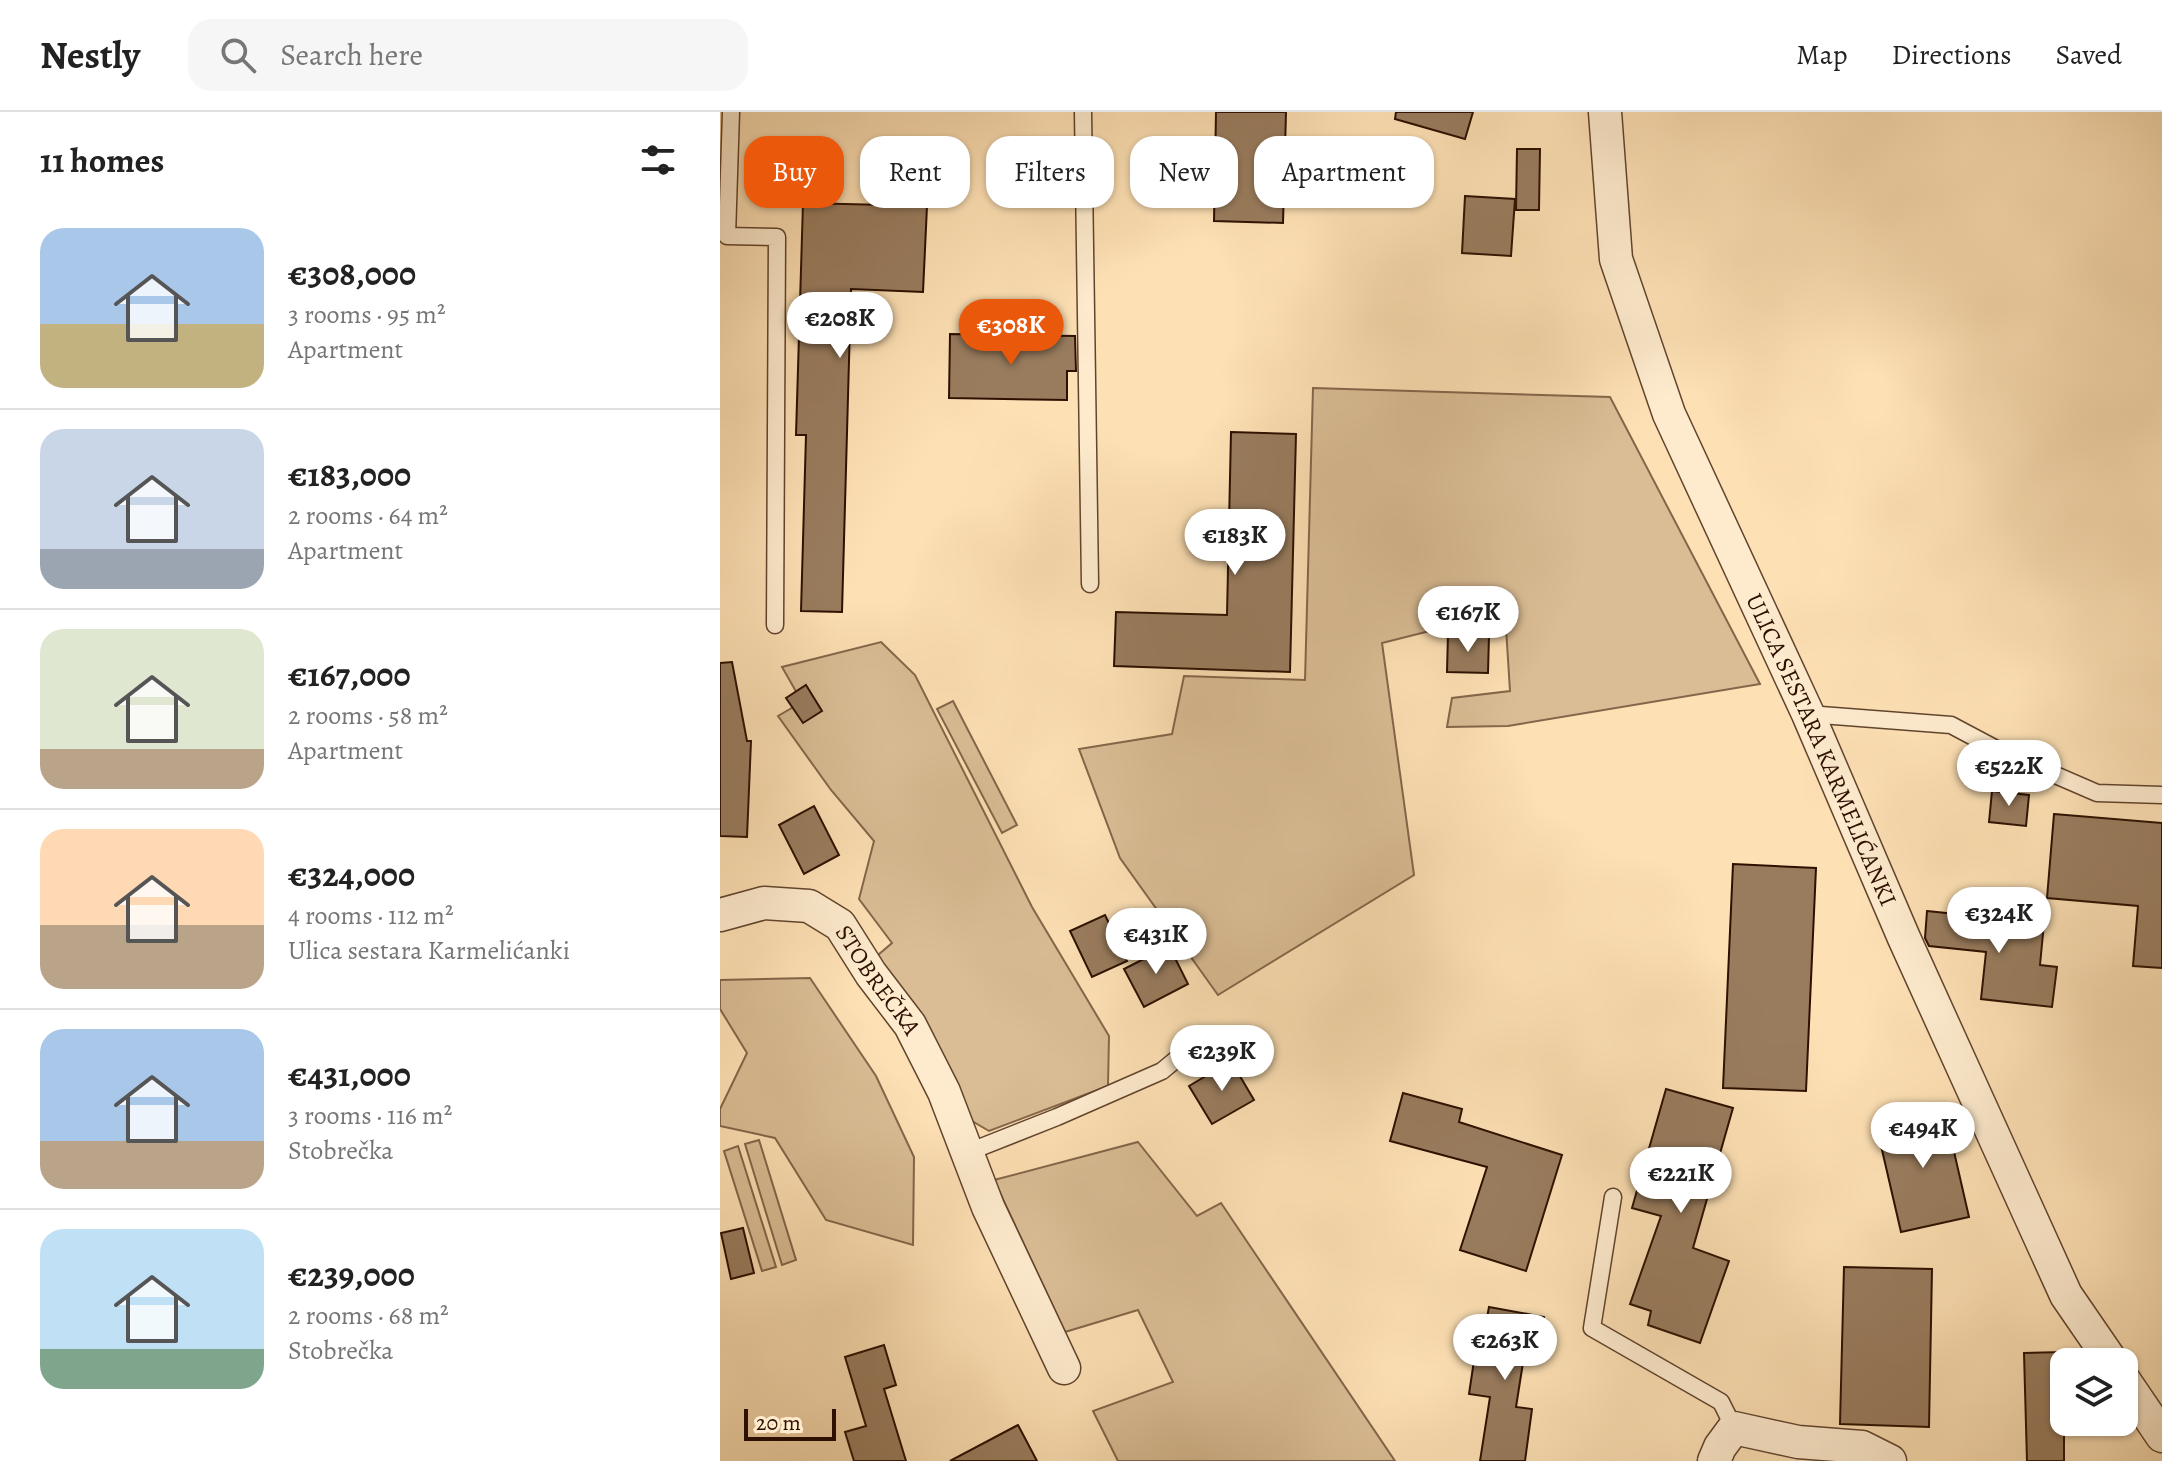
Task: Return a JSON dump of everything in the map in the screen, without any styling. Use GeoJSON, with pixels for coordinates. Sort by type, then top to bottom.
{"type":"FeatureCollection","features":[{"type":"Feature","properties":{"kind":"street","name":"ULICA SESTARA KARMELIĆANKI"},"geometry":{"type":"LineString","coordinates":[[1605,112],[1616,259],[1669,414],[1808,714],[1904,938],[2066,1295],[2102,1348]]}},
{"type":"Feature","properties":{"kind":"street","name":"STOBREČKA"},"geometry":{"type":"LineString","coordinates":[[720,915],[764,903],[809,906],[840,925],[871,974],[910,1025],[944,1092],[988,1207],[1064,1368]]}},
{"type":"Feature","properties":{"kind":"street"},"geometry":{"type":"LineString","coordinates":[[2138,1401],[2162,1436]]}},
{"type":"Feature","properties":{"kind":"street"},"geometry":{"type":"LineString","coordinates":[[1714,1461],[1734,1428],[1798,1442],[1862,1447],[1890,1461]]}},
{"type":"Feature","properties":{"kind":"lane"},"geometry":{"type":"LineString","coordinates":[[731,112],[727,236],[777,237],[775,625]]}},
{"type":"Feature","properties":{"kind":"lane"},"geometry":{"type":"LineString","coordinates":[[1083,112],[1090,584]]}},
{"type":"Feature","properties":{"kind":"lane"},"geometry":{"type":"LineString","coordinates":[[1808,714],[1951,725],[2000,751],[2097,793],[2162,795]]}},
{"type":"Feature","properties":{"kind":"lane"},"geometry":{"type":"LineString","coordinates":[[966,1153],[1162,1071],[1191,1047]]}},
{"type":"Feature","properties":{"kind":"lane"},"geometry":{"type":"LineString","coordinates":[[1613,1197],[1592,1328],[1721,1402],[1734,1428]]}},
{"type":"Feature","properties":{"kind":"shaded area"},"geometry":{"type":"Polygon","coordinates":[[[1313,388],[1610,397],[1760,684],[1508,726],[1447,727],[1452,698],[1510,691],[1505,612],[1382,643],[1414,875],[1218,995],[1120,858],[1079,749],[1172,734],[1184,676],[1305,680],[1313,388]]]}},
{"type":"Feature","properties":{"kind":"shaded area"},"geometry":{"type":"Polygon","coordinates":[[[881,642],[915,675],[1032,907],[1109,1036],[1108,1086],[989,1131],[967,1118],[871,961],[892,943],[859,899],[874,841],[831,790],[778,716],[802,702],[782,667],[881,642]]]}},
{"type":"Feature","properties":{"kind":"shaded area"},"geometry":{"type":"Polygon","coordinates":[[[953,701],[1017,825],[1002,833],[937,709],[953,701]]]}},
{"type":"Feature","properties":{"kind":"shaded area"},"geometry":{"type":"Polygon","coordinates":[[[810,978],[876,1076],[914,1157],[913,1245],[826,1220],[775,1138],[720,1126],[720,1109],[747,1053],[720,1009],[720,980],[810,978]]]}},
{"type":"Feature","properties":{"kind":"shaded area"},"geometry":{"type":"Polygon","coordinates":[[[759,1140],[796,1260],[782,1265],[745,1144],[759,1140]]]}},
{"type":"Feature","properties":{"kind":"shaded area"},"geometry":{"type":"Polygon","coordinates":[[[1138,1142],[1197,1216],[1221,1203],[1395,1461],[1118,1461],[1093,1411],[1173,1382],[1138,1310],[1065,1332],[994,1180],[1138,1142]]]}},
{"type":"Feature","properties":{"kind":"shaded area"},"geometry":{"type":"Polygon","coordinates":[[[738,1146],[776,1267],[762,1271],[724,1151],[738,1146]]]}},
{"type":"Feature","properties":{"kind":"building"},"geometry":{"type":"Polygon","coordinates":[[[1216,112],[1286,112],[1285,136],[1254,136],[1254,208],[1283,208],[1283,223],[1214,221],[1214,208],[1238,208],[1238,136],[1216,136],[1216,112]]]}},
{"type":"Feature","properties":{"kind":"building"},"geometry":{"type":"Polygon","coordinates":[[[1396,112],[1473,112],[1465,139],[1395,119],[1396,112]]]}},
{"type":"Feature","properties":{"kind":"building"},"geometry":{"type":"Polygon","coordinates":[[[1517,149],[1540,149],[1539,210],[1516,210],[1517,149]]]}},
{"type":"Feature","properties":{"kind":"building"},"geometry":{"type":"Polygon","coordinates":[[[1465,196],[1515,199],[1511,256],[1462,253],[1465,196]]]}},
{"type":"Feature","properties":{"kind":"building"},"geometry":{"type":"Polygon","coordinates":[[[844,204],[860,204],[860,208],[927,208],[923,292],[851,289],[842,612],[801,611],[806,435],[796,435],[803,208],[844,208],[844,204]]]}},
{"type":"Feature","properties":{"kind":"building"},"geometry":{"type":"Polygon","coordinates":[[[950,334],[1075,336],[1076,371],[1067,371],[1067,400],[949,398],[950,334]]]}},
{"type":"Feature","properties":{"kind":"building"},"geometry":{"type":"Polygon","coordinates":[[[1231,432],[1296,434],[1290,672],[1114,666],[1116,612],[1227,615],[1231,432]]]}},
{"type":"Feature","properties":{"kind":"building"},"geometry":{"type":"Polygon","coordinates":[[[1448,634],[1489,635],[1488,673],[1447,672],[1448,634]]]}},
{"type":"Feature","properties":{"kind":"building"},"geometry":{"type":"Polygon","coordinates":[[[732,662],[747,741],[751,741],[747,837],[720,836],[720,663],[732,662]]]}},
{"type":"Feature","properties":{"kind":"building"},"geometry":{"type":"Polygon","coordinates":[[[806,685],[822,711],[803,723],[786,698],[806,685]]]}},
{"type":"Feature","properties":{"kind":"building"},"geometry":{"type":"Polygon","coordinates":[[[1992,791],[2029,795],[2026,826],[1989,822],[1992,791]]]}},
{"type":"Feature","properties":{"kind":"building"},"geometry":{"type":"Polygon","coordinates":[[[814,806],[839,855],[804,874],[779,825],[814,806]]]}},
{"type":"Feature","properties":{"kind":"building"},"geometry":{"type":"Polygon","coordinates":[[[2054,814],[2162,823],[2162,968],[2133,966],[2138,906],[2047,898],[2054,814]]]}},
{"type":"Feature","properties":{"kind":"building"},"geometry":{"type":"Polygon","coordinates":[[[1733,864],[1816,868],[1806,1091],[1723,1088],[1733,864]]]}},
{"type":"Feature","properties":{"kind":"building"},"geometry":{"type":"Polygon","coordinates":[[[1927,911],[2044,923],[2040,965],[2057,967],[2052,1007],[1981,999],[1986,952],[1929,946],[1925,938],[1927,911]]]}},
{"type":"Feature","properties":{"kind":"building"},"geometry":{"type":"Polygon","coordinates":[[[1105,915],[1127,961],[1092,977],[1070,931],[1105,915]]]}},
{"type":"Feature","properties":{"kind":"building"},"geometry":{"type":"Polygon","coordinates":[[[1169,946],[1188,984],[1144,1007],[1124,969],[1169,946]]]}},
{"type":"Feature","properties":{"kind":"building"},"geometry":{"type":"Polygon","coordinates":[[[1231,1061],[1254,1100],[1212,1124],[1189,1086],[1231,1061]]]}},
{"type":"Feature","properties":{"kind":"building"},"geometry":{"type":"Polygon","coordinates":[[[1666,1089],[1733,1108],[1693,1248],[1729,1261],[1700,1343],[1648,1325],[1651,1311],[1630,1304],[1661,1216],[1632,1208],[1666,1089]]]}},
{"type":"Feature","properties":{"kind":"building"},"geometry":{"type":"Polygon","coordinates":[[[1403,1093],[1462,1109],[1459,1122],[1562,1155],[1526,1271],[1460,1250],[1487,1167],[1390,1141],[1403,1093]]]}},
{"type":"Feature","properties":{"kind":"building"},"geometry":{"type":"Polygon","coordinates":[[[1944,1108],[1969,1217],[1901,1232],[1876,1124],[1944,1108]]]}},
{"type":"Feature","properties":{"kind":"building"},"geometry":{"type":"Polygon","coordinates":[[[743,1228],[754,1273],[731,1279],[721,1233],[743,1228]]]}},
{"type":"Feature","properties":{"kind":"building"},"geometry":{"type":"Polygon","coordinates":[[[1844,1267],[1932,1269],[1929,1427],[1840,1424],[1844,1267]]]}},
{"type":"Feature","properties":{"kind":"building"},"geometry":{"type":"Polygon","coordinates":[[[1489,1307],[1544,1317],[1537,1352],[1525,1350],[1516,1407],[1532,1409],[1525,1461],[1480,1461],[1490,1397],[1469,1394],[1475,1354],[1480,1355],[1489,1307]]]}},
{"type":"Feature","properties":{"kind":"building"},"geometry":{"type":"Polygon","coordinates":[[[884,1345],[896,1385],[884,1389],[906,1461],[854,1461],[845,1432],[866,1426],[845,1357],[884,1345]]]}},
{"type":"Feature","properties":{"kind":"building"},"geometry":{"type":"Polygon","coordinates":[[[2050,1352],[2050,1436],[2064,1436],[2064,1461],[2027,1461],[2024,1353],[2050,1352]]]}},
{"type":"Feature","properties":{"kind":"building"},"geometry":{"type":"Polygon","coordinates":[[[1018,1425],[1037,1461],[950,1461],[1018,1425]]]}}]}
